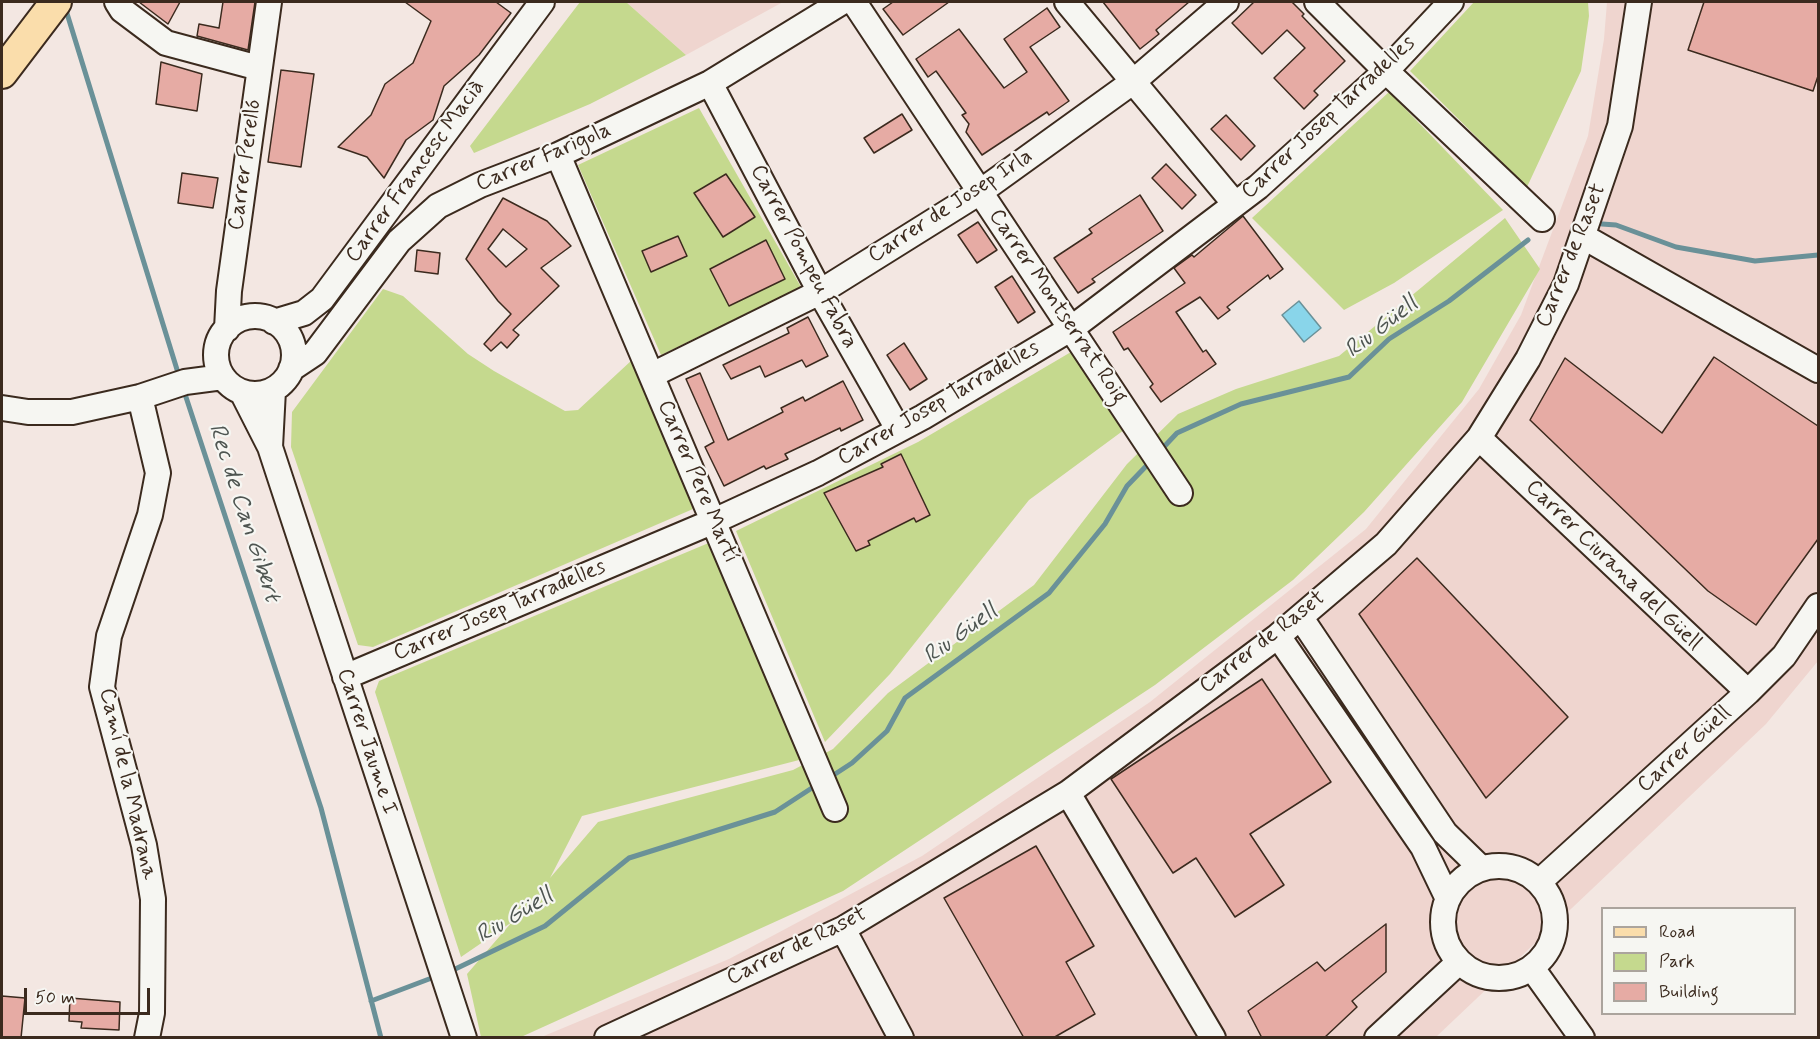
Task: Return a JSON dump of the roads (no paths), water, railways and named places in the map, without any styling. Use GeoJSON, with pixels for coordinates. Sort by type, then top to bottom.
{"type":"FeatureCollection","features":[{"type":"Feature","properties":{"kind":"main road"},"geometry":{"type":"LineString","coordinates":[[2,73],[51,8]]}},
{"type":"Feature","properties":{"kind":"street"},"geometry":{"type":"LineString","coordinates":[[117,2],[122,10],[166,43],[259,68]]}},
{"type":"Feature","properties":{"kind":"street","name":"Carrer Perelló"},"geometry":{"type":"LineString","coordinates":[[227,329],[229,291],[269,2]]}},
{"type":"Feature","properties":{"kind":"street","name":"Carrer Francesc Macià"},"geometry":{"type":"LineString","coordinates":[[274,322],[304,313],[322,299],[542,2]]}},
{"type":"Feature","properties":{"kind":"street","name":"Carrer Farigola"},"geometry":{"type":"LineString","coordinates":[[291,369],[315,353],[399,241],[429,213],[458,195],[558,155],[710,83],[842,2]]}},
{"type":"Feature","properties":{"kind":"street","name":"Carrer Montserrat Roig"},"geometry":{"type":"LineString","coordinates":[[854,2],[1180,493]]}},
{"type":"Feature","properties":{"kind":"street"},"geometry":{"type":"LineString","coordinates":[[1067,2],[1235,204]]}},
{"type":"Feature","properties":{"kind":"street","name":"Carrer de Josep Irla"},"geometry":{"type":"LineString","coordinates":[[652,375],[820,292],[980,192],[1134,81],[1226,2]]}},
{"type":"Feature","properties":{"kind":"street"},"geometry":{"type":"LineString","coordinates":[[1317,2],[1542,219]]}},
{"type":"Feature","properties":{"kind":"street","name":"Carrer Josep Tarradelles"},"geometry":{"type":"LineString","coordinates":[[345,677],[714,521],[818,473],[923,417],[1072,328],[1258,187],[1386,71],[1451,2]]}},
{"type":"Feature","properties":{"kind":"street","name":"Carrer de Raset"},"geometry":{"type":"LineString","coordinates":[[607,1038],[843,929],[1068,793],[1301,618],[1386,543],[1479,438],[1528,359],[1566,284],[1584,237],[1620,126],[1639,2]]}},
{"type":"Feature","properties":{"kind":"street","name":"Carrer Pompeu Fabra"},"geometry":{"type":"LineString","coordinates":[[710,83],[820,292],[898,429]]}},
{"type":"Feature","properties":{"kind":"street","name":"Carrer Pere Martí"},"geometry":{"type":"LineString","coordinates":[[558,155],[835,809]]}},
{"type":"Feature","properties":{"kind":"street"},"geometry":{"type":"LineString","coordinates":[[1584,237],[1818,370]]}},
{"type":"Feature","properties":{"kind":"street"},"geometry":{"type":"LineString","coordinates":[[260,317],[274,322],[290,338],[294,354],[291,369],[284,381],[273,390],[258,394],[242,392],[220,369],[219,340],[227,329],[246,318],[260,317]]}},
{"type":"Feature","properties":{"kind":"street"},"geometry":{"type":"LineString","coordinates":[[2,408],[27,412],[72,412],[146,395],[220,369]]}},
{"type":"Feature","properties":{"kind":"street","name":"Carrer Jaume I"},"geometry":{"type":"LineString","coordinates":[[270,447],[273,390]]}},
{"type":"Feature","properties":{"kind":"street","name":"Carrer Jaume I"},"geometry":{"type":"LineString","coordinates":[[242,392],[270,447],[464,1038]]}},
{"type":"Feature","properties":{"kind":"street","name":"Camí de la Madrana"},"geometry":{"type":"LineString","coordinates":[[146,395],[158,473],[150,514],[109,636],[102,687],[144,845],[153,899],[152,1013],[147,1038]]}},
{"type":"Feature","properties":{"kind":"street","name":"Carrer Ciurana del Güell"},"geometry":{"type":"LineString","coordinates":[[1479,438],[1748,692]]}},
{"type":"Feature","properties":{"kind":"street","name":"Carrer Güell"},"geometry":{"type":"LineString","coordinates":[[1539,882],[1748,692],[1784,656],[1818,606]]}},
{"type":"Feature","properties":{"kind":"street"},"geometry":{"type":"LineString","coordinates":[[1301,618],[1445,833],[1481,868]]}},
{"type":"Feature","properties":{"kind":"street"},"geometry":{"type":"LineString","coordinates":[[1278,636],[1423,847],[1448,899]]}},
{"type":"Feature","properties":{"kind":"street"},"geometry":{"type":"LineString","coordinates":[[1068,793],[1213,1038]]}},
{"type":"Feature","properties":{"kind":"street"},"geometry":{"type":"LineString","coordinates":[[1512,867],[1529,874],[1539,882],[1554,909],[1555,930],[1549,949],[1532,968],[1515,976],[1491,978],[1479,975],[1459,962],[1444,937],[1442,922],[1448,899],[1458,883],[1481,868],[1512,867]]}},
{"type":"Feature","properties":{"kind":"street"},"geometry":{"type":"LineString","coordinates":[[843,929],[901,1038]]}},
{"type":"Feature","properties":{"kind":"street"},"geometry":{"type":"LineString","coordinates":[[1377,1038],[1459,962]]}},
{"type":"Feature","properties":{"kind":"street"},"geometry":{"type":"LineString","coordinates":[[1532,968],[1582,1038]]}},
{"type":"Feature","properties":{"kind":"water"},"geometry":{"type":"Polygon","coordinates":[[[1299,301],[1321,328],[1304,342],[1282,315],[1299,301]]]}},
{"type":"Feature","properties":{"kind":"waterway","name":"Rec de Can Gibert"},"geometry":{"type":"LineString","coordinates":[[65,7],[179,376]]}},
{"type":"Feature","properties":{"kind":"waterway","name":"Riu Güell"},"geometry":{"type":"LineString","coordinates":[[1602,224],[1616,225],[1676,247],[1755,261],[1818,255]]}},
{"type":"Feature","properties":{"kind":"waterway","name":"Riu Güell"},"geometry":{"type":"LineString","coordinates":[[1160,451],[1177,433],[1241,404],[1349,377],[1389,339],[1449,301],[1528,240]]}},
{"type":"Feature","properties":{"kind":"waterway","name":"Rec de Can Gibert"},"geometry":{"type":"LineString","coordinates":[[183,388],[321,808],[381,1038]]}},
{"type":"Feature","properties":{"kind":"waterway","name":"Riu Güell"},"geometry":{"type":"LineString","coordinates":[[829,778],[852,763],[887,731],[905,698],[1049,593],[1105,524],[1127,486],[1152,460]]}},
{"type":"Feature","properties":{"kind":"waterway","name":"Riu Güell"},"geometry":{"type":"LineString","coordinates":[[449,972],[545,926],[629,858],[775,812],[818,784]]}},
{"type":"Feature","properties":{"kind":"waterway","name":"Riu Güell"},"geometry":{"type":"LineString","coordinates":[[371,1001],[437,976]]}}]}
